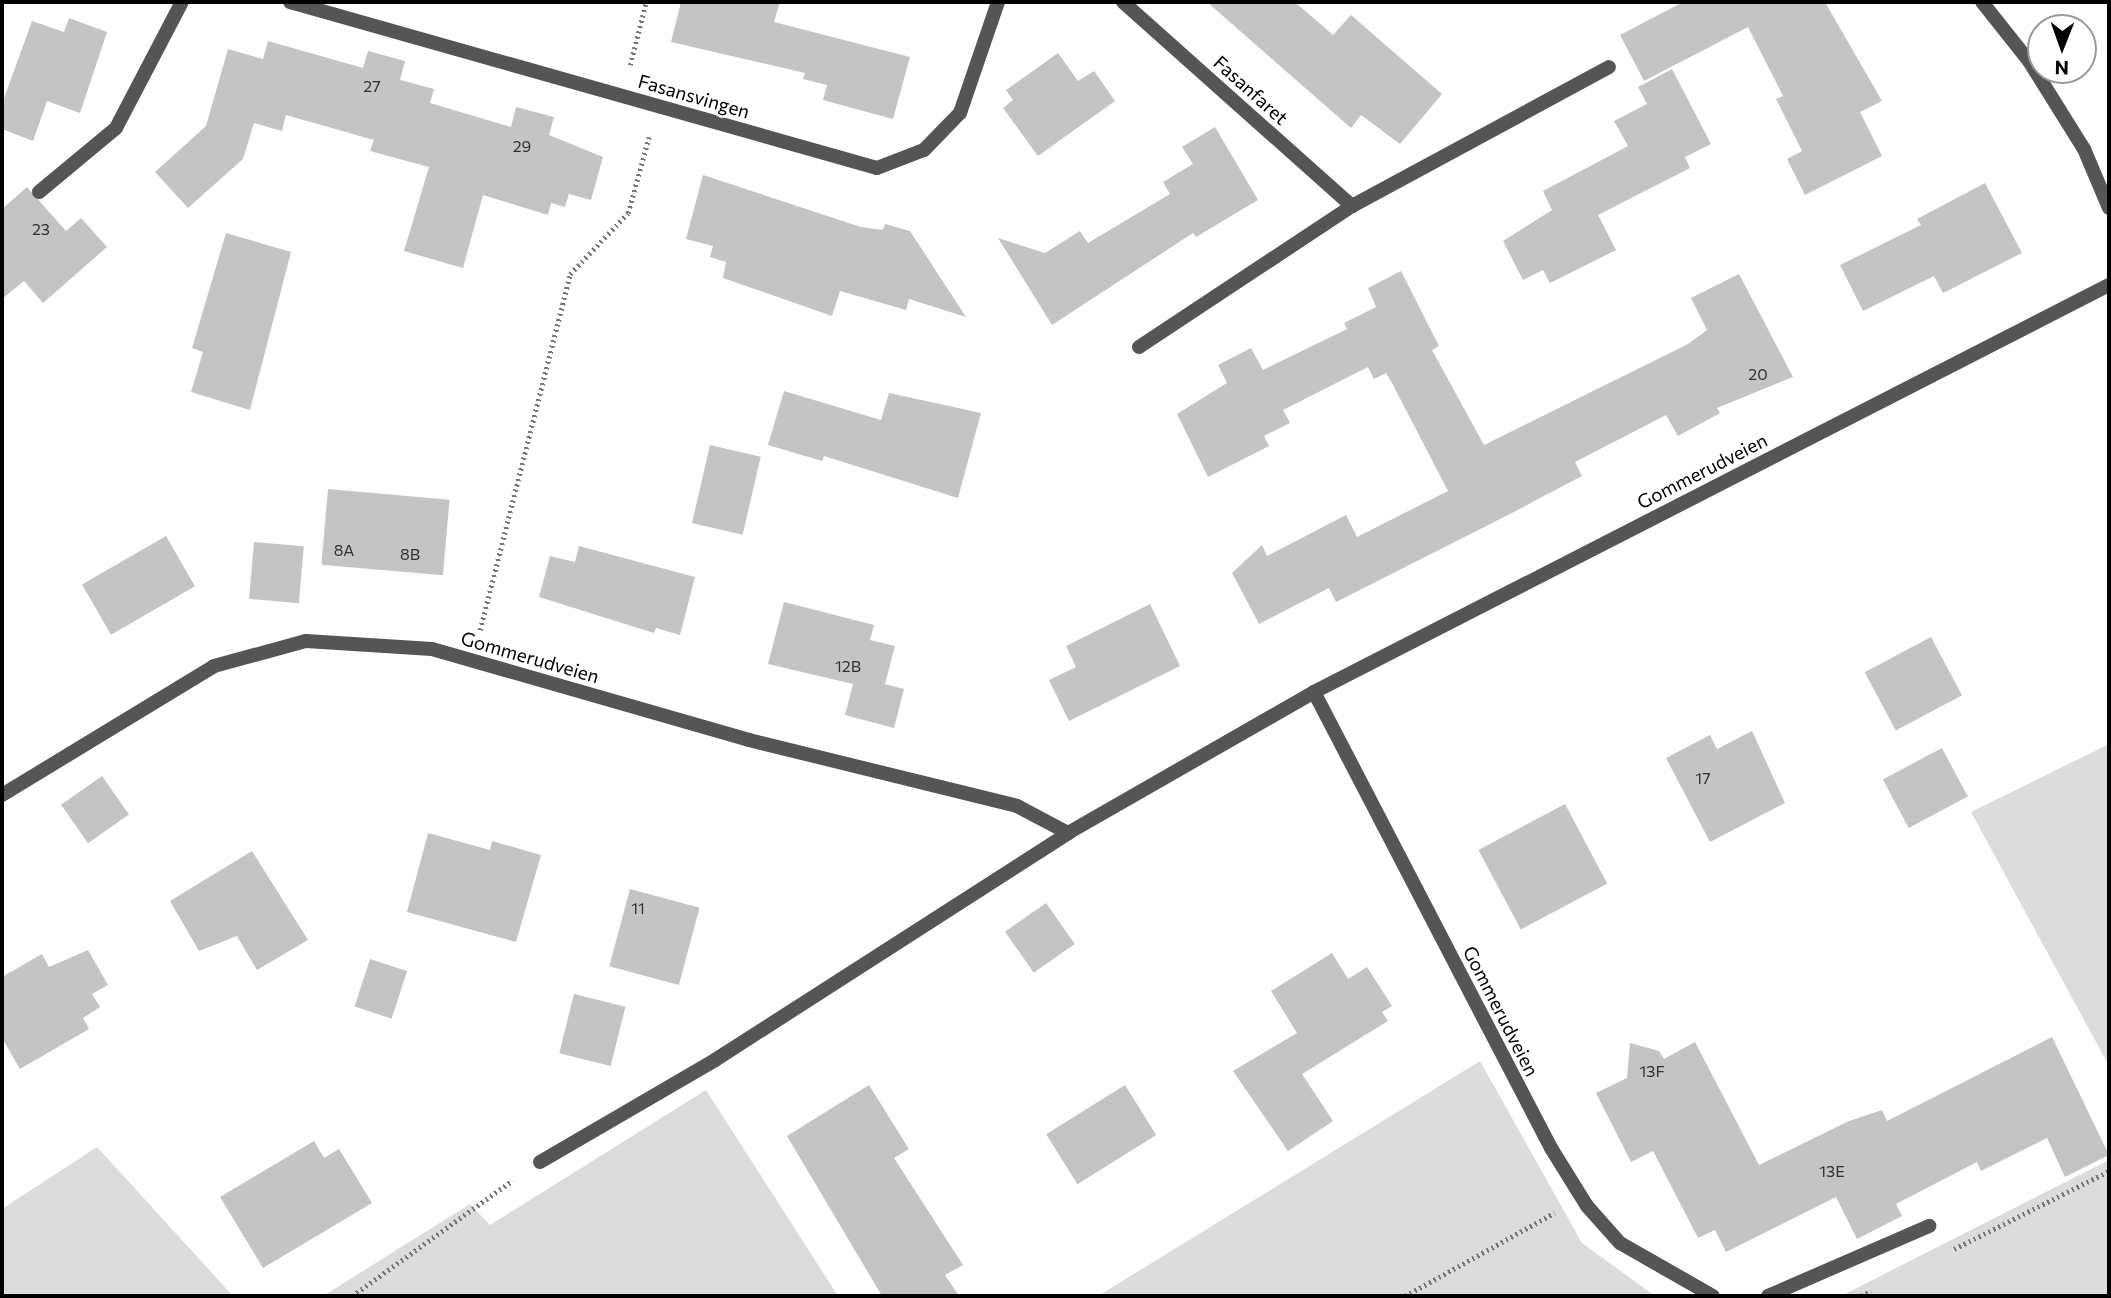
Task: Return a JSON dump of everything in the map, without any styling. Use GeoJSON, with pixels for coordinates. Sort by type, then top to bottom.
{"type":"FeatureCollection","features":[{"type":"Feature","properties":{"kind":"street"},"geometry":{"type":"LineString","coordinates":[[39,192],[116,128],[182,2]]}},
{"type":"Feature","properties":{"kind":"street","name":"Fasansvingen"},"geometry":{"type":"LineString","coordinates":[[290,2],[877,168],[924,150],[960,113],[998,2]]}},
{"type":"Feature","properties":{"kind":"street","name":"Fasanfaret"},"geometry":{"type":"LineString","coordinates":[[1124,2],[1352,206]]}},
{"type":"Feature","properties":{"kind":"street"},"geometry":{"type":"LineString","coordinates":[[1982,2],[2029,61],[2084,149],[2109,208]]}},
{"type":"Feature","properties":{"kind":"street"},"geometry":{"type":"LineString","coordinates":[[1139,347],[1352,206],[1609,67]]}},
{"type":"Feature","properties":{"kind":"street","name":"Gommerudveien"},"geometry":{"type":"LineString","coordinates":[[540,1161],[715,1060],[1068,833],[1314,692],[2109,285]]}},
{"type":"Feature","properties":{"kind":"street","name":"Gommerudveien"},"geometry":{"type":"LineString","coordinates":[[2,795],[214,666],[306,640],[432,649],[749,740],[1017,806],[1068,833]]}},
{"type":"Feature","properties":{"kind":"street","name":"Gommerudveien"},"geometry":{"type":"LineString","coordinates":[[1314,692],[1551,1148],[1587,1206],[1620,1243],[1713,1296]]}},
{"type":"Feature","properties":{"kind":"street"},"geometry":{"type":"LineString","coordinates":[[1768,1296],[1929,1226]]}},
{"type":"Feature","properties":{"kind":"path"},"geometry":{"type":"LineString","coordinates":[[621,96],[646,2]]}},
{"type":"Feature","properties":{"kind":"path"},"geometry":{"type":"LineString","coordinates":[[472,661],[570,274],[628,213],[658,106]]}},
{"type":"Feature","properties":{"kind":"path"},"geometry":{"type":"LineString","coordinates":[[352,1296],[540,1161]]}},
{"type":"Feature","properties":{"kind":"path"},"geometry":{"type":"LineString","coordinates":[[1948,1252],[2109,1171]]}},
{"type":"Feature","properties":{"kind":"path"},"geometry":{"type":"LineString","coordinates":[[1405,1296],[1567,1206]]}},
{"type":"Feature","properties":{"kind":"path"},"geometry":{"type":"LineString","coordinates":[[1861,1296],[1873,1290]]}},
{"type":"Feature","properties":{"kind":"shaded area"},"geometry":{"type":"Polygon","coordinates":[[[2109,744],[2109,1066],[1971,812],[2109,744]]]}},
{"type":"Feature","properties":{"kind":"shaded area"},"geometry":{"type":"Polygon","coordinates":[[[1480,1061],[1582,1243],[1655,1296],[1098,1296],[1480,1061]]]}},
{"type":"Feature","properties":{"kind":"shaded area"},"geometry":{"type":"Polygon","coordinates":[[[706,1090],[838,1296],[323,1296],[470,1204],[490,1225],[706,1090]]]}},
{"type":"Feature","properties":{"kind":"shaded area"},"geometry":{"type":"Polygon","coordinates":[[[97,1147],[233,1296],[2,1296],[2,1209],[97,1147]]]}},
{"type":"Feature","properties":{"kind":"shaded area"},"geometry":{"type":"Polygon","coordinates":[[[2109,1160],[2109,1296],[1841,1296],[2109,1160]]]}},
{"type":"Feature","properties":{"kind":"building"},"geometry":{"type":"Polygon","coordinates":[[[681,2],[780,2],[774,22],[910,57],[893,119],[823,100],[827,85],[803,79],[805,73],[671,42],[681,2]]]}},
{"type":"Feature","properties":{"kind":"building"},"geometry":{"type":"Polygon","coordinates":[[[1207,2],[1295,2],[1333,35],[1351,15],[1442,94],[1400,144],[1361,115],[1351,128],[1207,2]]]}},
{"type":"Feature","properties":{"kind":"building"},"geometry":{"type":"Polygon","coordinates":[[[1683,2],[1825,2],[1882,101],[1860,112],[1882,156],[1805,195],[1787,159],[1802,151],[1776,99],[1783,96],[1748,27],[1644,81],[1620,35],[1683,2]]]}},
{"type":"Feature","properties":{"kind":"building"},"geometry":{"type":"Polygon","coordinates":[[[69,18],[107,32],[80,113],[47,101],[33,141],[2,129],[2,104],[32,21],[64,32],[69,18]]]}},
{"type":"Feature","properties":{"kind":"building"},"geometry":{"type":"Polygon","coordinates":[[[268,41],[363,68],[368,51],[405,61],[400,80],[434,89],[430,103],[511,127],[516,107],[554,117],[549,135],[603,157],[591,200],[569,194],[565,207],[551,203],[548,215],[483,195],[463,268],[404,251],[429,167],[370,151],[374,140],[286,115],[282,131],[254,123],[243,159],[188,208],[155,172],[206,126],[228,49],[263,59],[268,41]]]}},
{"type":"Feature","properties":{"kind":"building"},"geometry":{"type":"Polygon","coordinates":[[[1058,53],[1078,81],[1094,71],[1115,101],[1038,156],[1003,108],[1013,100],[1006,90],[1058,53]]]}},
{"type":"Feature","properties":{"kind":"building"},"geometry":{"type":"Polygon","coordinates":[[[1672,69],[1711,144],[1685,157],[1690,168],[1598,215],[1616,250],[1550,283],[1543,270],[1523,280],[1503,241],[1552,210],[1543,191],[1628,146],[1614,121],[1647,104],[1638,87],[1672,69]]]}},
{"type":"Feature","properties":{"kind":"building"},"geometry":{"type":"Polygon","coordinates":[[[1215,127],[1258,200],[1196,237],[1193,233],[1052,325],[998,238],[1045,253],[1080,231],[1088,243],[1170,194],[1163,182],[1193,164],[1182,147],[1215,127]]]}},
{"type":"Feature","properties":{"kind":"building"},"geometry":{"type":"Polygon","coordinates":[[[703,175],[861,227],[883,230],[885,224],[910,231],[966,317],[909,299],[906,310],[840,291],[832,316],[723,278],[726,262],[710,257],[713,246],[686,239],[703,175]]]}},
{"type":"Feature","properties":{"kind":"building"},"geometry":{"type":"Polygon","coordinates":[[[1985,183],[2022,253],[1943,293],[1934,276],[1863,311],[1840,265],[1921,225],[1917,219],[1985,183]]]}},
{"type":"Feature","properties":{"kind":"building"},"geometry":{"type":"Polygon","coordinates":[[[27,187],[66,231],[81,218],[107,247],[43,303],[24,281],[2,299],[2,209],[27,187]]]}},
{"type":"Feature","properties":{"kind":"building"},"geometry":{"type":"Polygon","coordinates":[[[226,233],[291,252],[250,410],[191,392],[203,352],[192,348],[226,233]]]}},
{"type":"Feature","properties":{"kind":"building"},"geometry":{"type":"Polygon","coordinates":[[[1401,271],[1439,346],[1432,350],[1484,445],[1688,344],[1707,330],[1691,298],[1739,274],[1793,377],[1717,408],[1720,413],[1678,436],[1666,415],[1575,462],[1582,476],[1508,515],[1336,602],[1329,588],[1259,624],[1232,573],[1262,545],[1267,556],[1346,515],[1357,537],[1448,491],[1386,373],[1374,379],[1368,367],[1283,410],[1290,423],[1264,436],[1269,446],[1208,477],[1177,414],[1227,383],[1218,365],[1251,348],[1263,370],[1347,329],[1344,323],[1376,307],[1368,288],[1401,271]]]}},
{"type":"Feature","properties":{"kind":"building"},"geometry":{"type":"Polygon","coordinates":[[[784,391],[881,420],[889,393],[981,413],[958,498],[824,456],[822,461],[768,445],[784,391]]]}},
{"type":"Feature","properties":{"kind":"building"},"geometry":{"type":"Polygon","coordinates":[[[710,445],[761,457],[743,535],[692,523],[710,445]]]}},
{"type":"Feature","properties":{"kind":"building"},"geometry":{"type":"Polygon","coordinates":[[[328,489],[450,500],[443,575],[321,565],[328,489]]]}},
{"type":"Feature","properties":{"kind":"building"},"geometry":{"type":"Polygon","coordinates":[[[166,536],[195,586],[111,635],[82,584],[166,536]]]}},
{"type":"Feature","properties":{"kind":"building"},"geometry":{"type":"Polygon","coordinates":[[[254,542],[304,546],[299,603],[249,599],[254,542]]]}},
{"type":"Feature","properties":{"kind":"building"},"geometry":{"type":"Polygon","coordinates":[[[579,546],[695,577],[680,635],[656,628],[654,633],[539,597],[550,556],[575,562],[579,546]]]}},
{"type":"Feature","properties":{"kind":"building"},"geometry":{"type":"Polygon","coordinates":[[[784,602],[874,625],[870,640],[895,646],[885,684],[904,689],[894,728],[845,715],[853,684],[768,664],[784,602]]]}},
{"type":"Feature","properties":{"kind":"building"},"geometry":{"type":"Polygon","coordinates":[[[1150,604],[1180,666],[1069,721],[1049,680],[1076,667],[1066,646],[1150,604]]]}},
{"type":"Feature","properties":{"kind":"building"},"geometry":{"type":"Polygon","coordinates":[[[1931,637],[1962,695],[1896,730],[1865,672],[1931,637]]]}},
{"type":"Feature","properties":{"kind":"building"},"geometry":{"type":"Polygon","coordinates":[[[1752,731],[1785,803],[1710,842],[1666,758],[1710,735],[1717,749],[1752,731]]]}},
{"type":"Feature","properties":{"kind":"building"},"geometry":{"type":"Polygon","coordinates":[[[1942,748],[1968,797],[1909,828],[1883,779],[1942,748]]]}},
{"type":"Feature","properties":{"kind":"building"},"geometry":{"type":"Polygon","coordinates":[[[102,776],[129,815],[88,843],[61,805],[102,776]]]}},
{"type":"Feature","properties":{"kind":"building"},"geometry":{"type":"Polygon","coordinates":[[[1565,804],[1607,883],[1521,929],[1478,850],[1565,804]]]}},
{"type":"Feature","properties":{"kind":"building"},"geometry":{"type":"Polygon","coordinates":[[[428,833],[490,850],[492,841],[541,855],[516,942],[407,912],[428,833]]]}},
{"type":"Feature","properties":{"kind":"building"},"geometry":{"type":"Polygon","coordinates":[[[252,851],[308,940],[257,970],[237,936],[199,951],[170,901],[252,851]]]}},
{"type":"Feature","properties":{"kind":"building"},"geometry":{"type":"Polygon","coordinates":[[[630,889],[700,908],[679,985],[609,966],[630,889]]]}},
{"type":"Feature","properties":{"kind":"building"},"geometry":{"type":"Polygon","coordinates":[[[1046,903],[1075,944],[1034,973],[1005,932],[1046,903]]]}},
{"type":"Feature","properties":{"kind":"building"},"geometry":{"type":"Polygon","coordinates":[[[88,950],[108,985],[92,994],[100,1007],[83,1018],[89,1029],[20,1069],[2,1038],[2,977],[42,954],[49,967],[88,950]]]}},
{"type":"Feature","properties":{"kind":"building"},"geometry":{"type":"Polygon","coordinates":[[[1332,953],[1348,979],[1367,967],[1392,1006],[1382,1012],[1388,1021],[1302,1074],[1333,1121],[1288,1151],[1233,1071],[1297,1033],[1271,991],[1332,953]]]}},
{"type":"Feature","properties":{"kind":"building"},"geometry":{"type":"Polygon","coordinates":[[[370,959],[407,971],[392,1019],[355,1007],[370,959]]]}},
{"type":"Feature","properties":{"kind":"building"},"geometry":{"type":"Polygon","coordinates":[[[574,994],[625,1007],[611,1066],[559,1053],[574,994]]]}},
{"type":"Feature","properties":{"kind":"building"},"geometry":{"type":"Polygon","coordinates":[[[2052,1037],[2109,1155],[2065,1177],[2047,1138],[1981,1171],[1977,1162],[1896,1204],[1902,1216],[1857,1239],[1836,1197],[1726,1252],[1715,1230],[1698,1238],[1653,1151],[1631,1162],[1596,1093],[1627,1078],[1630,1043],[1659,1051],[1664,1059],[1695,1042],[1759,1165],[1849,1121],[1882,1110],[1887,1121],[2052,1037]]]}},
{"type":"Feature","properties":{"kind":"building"},"geometry":{"type":"Polygon","coordinates":[[[869,1085],[909,1149],[894,1158],[963,1265],[945,1275],[959,1296],[882,1296],[787,1136],[869,1085]]]}},
{"type":"Feature","properties":{"kind":"building"},"geometry":{"type":"Polygon","coordinates":[[[1125,1085],[1156,1135],[1077,1184],[1046,1134],[1125,1085]]]}},
{"type":"Feature","properties":{"kind":"building"},"geometry":{"type":"Polygon","coordinates":[[[314,1141],[324,1158],[339,1149],[372,1203],[263,1268],[220,1197],[314,1141]]]}}]}
